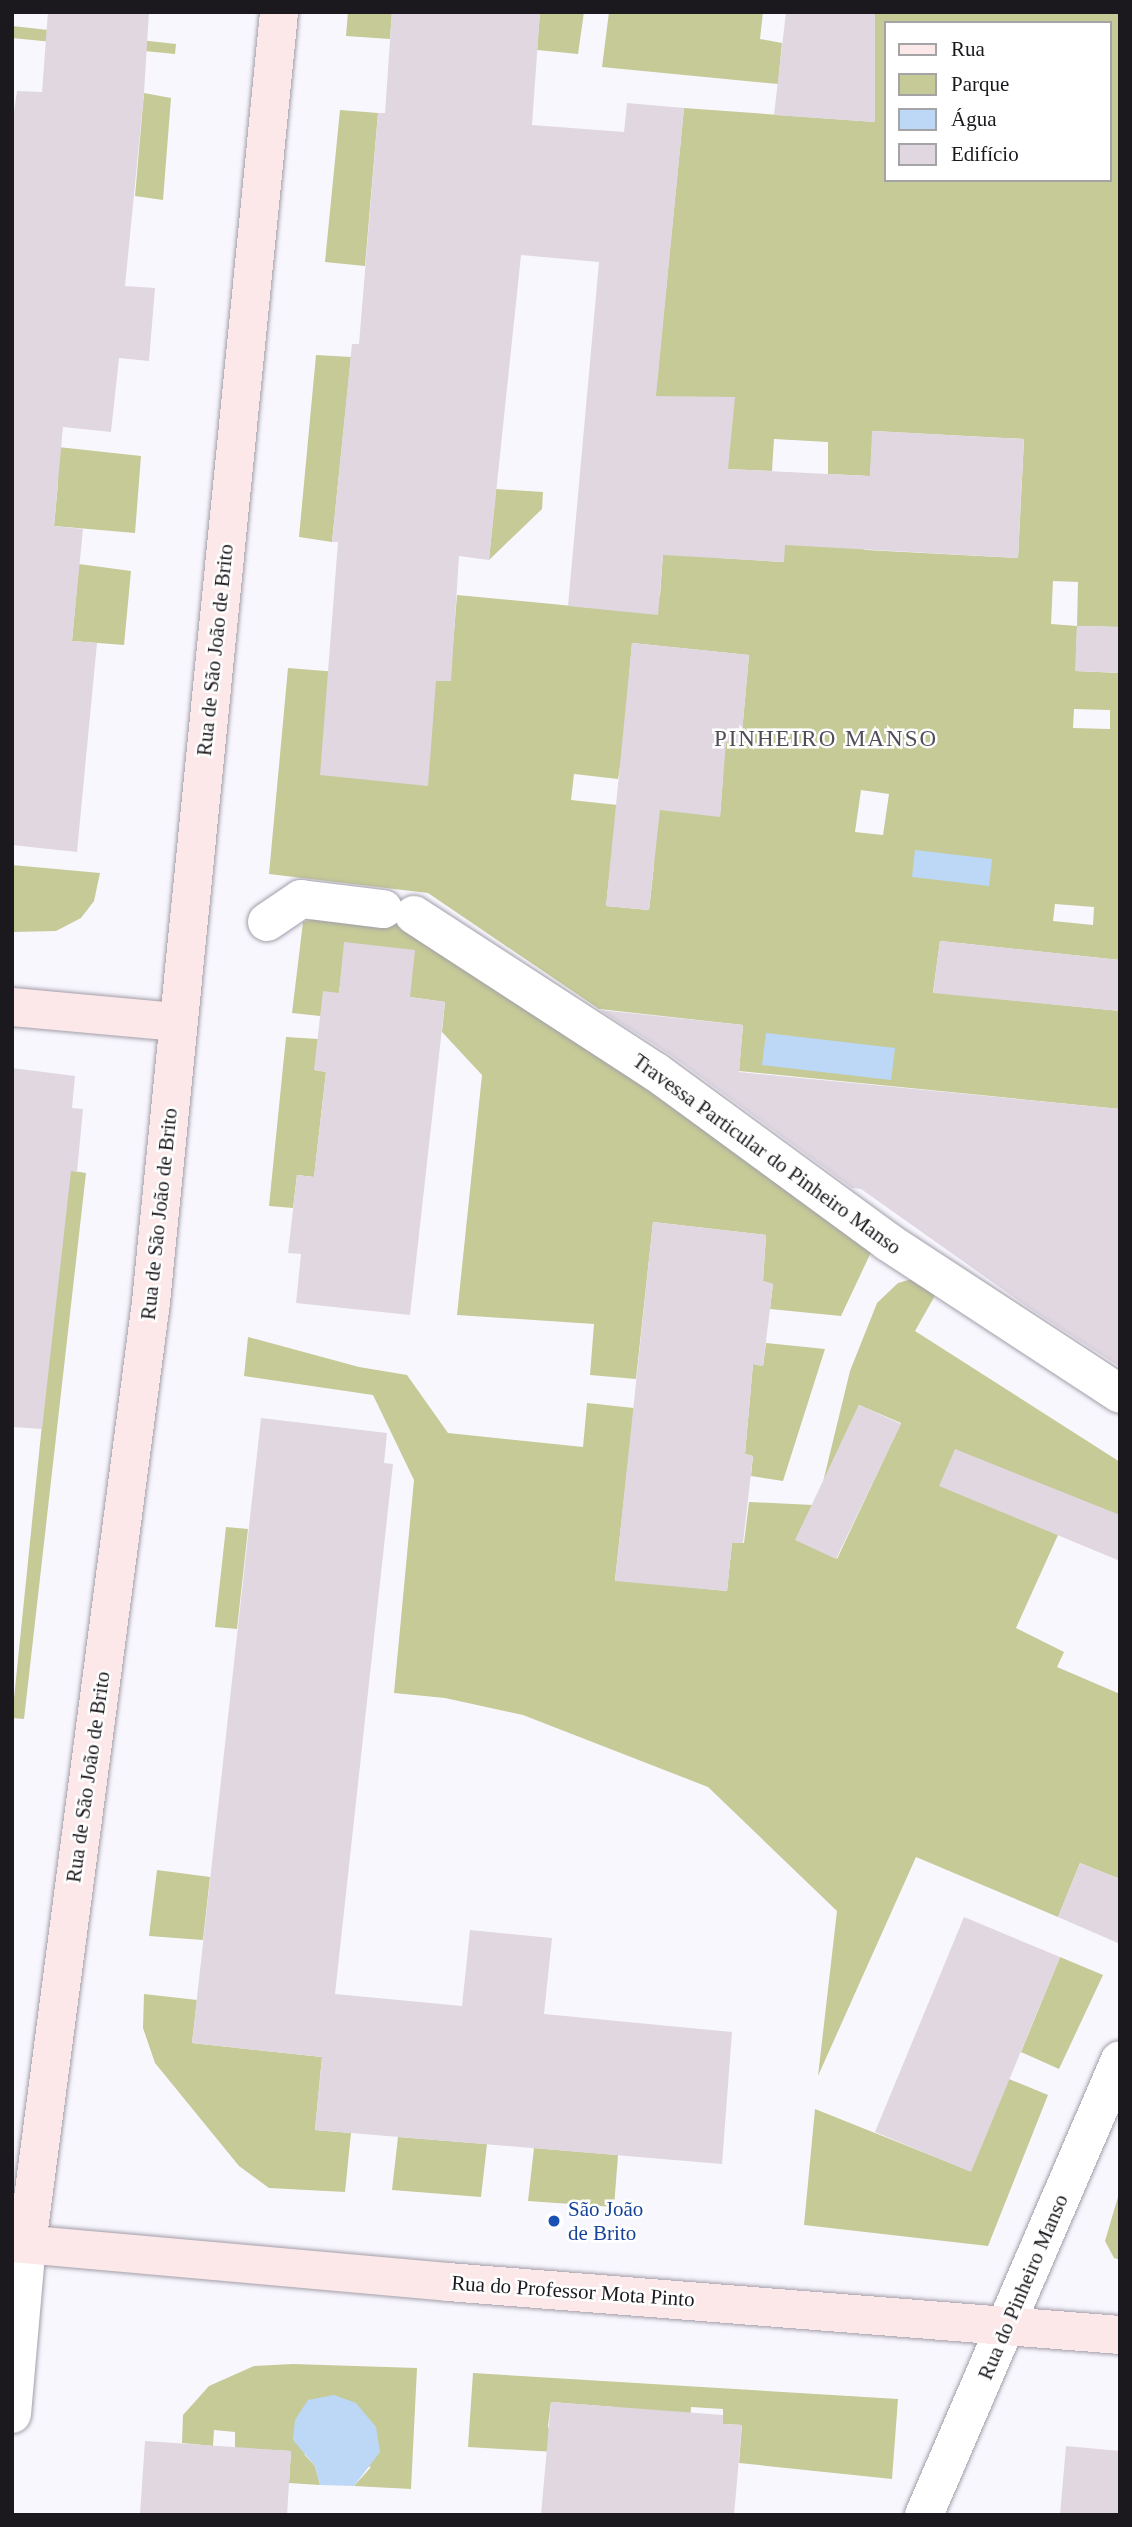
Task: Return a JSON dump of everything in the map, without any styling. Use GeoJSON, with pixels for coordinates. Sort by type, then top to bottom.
{"type":"FeatureCollection","features":[{"type":"Feature","properties":{"kind":"main road","name":"Rua de São João de Brito"},"geometry":{"type":"LineString","coordinates":[[20,2243],[151,1302],[279,12]]}},
{"type":"Feature","properties":{"kind":"main road"},"geometry":{"type":"LineString","coordinates":[[12,1007],[178,1022]]}},
{"type":"Feature","properties":{"kind":"main road","name":"Rua do Professor Mota Pinto"},"geometry":{"type":"LineString","coordinates":[[20,2243],[449,2282],[1120,2335]]}},
{"type":"Feature","properties":{"kind":"street","name":"Travessa Particular do Pinheiro Manso"},"geometry":{"type":"LineString","coordinates":[[267,922],[301,899],[398,912],[656,1072],[888,1242],[1120,1394]]}},
{"type":"Feature","properties":{"kind":"street","name":"Rua do Pinheiro Manso"},"geometry":{"type":"LineString","coordinates":[[925,2515],[1120,2060]]}},
{"type":"Feature","properties":{"kind":"street","name":"Rua de São João de Brito"},"geometry":{"type":"LineString","coordinates":[[12,2414],[20,2243]]}},
{"type":"Feature","properties":{"kind":"green space"},"geometry":{"type":"Polygon","coordinates":[[[348,12],[392,12],[390,39],[346,36],[348,12]]]}},
{"type":"Feature","properties":{"kind":"green space"},"geometry":{"type":"Polygon","coordinates":[[[540,12],[584,12],[578,54],[537,50],[540,12]]]}},
{"type":"Feature","properties":{"kind":"green space"},"geometry":{"type":"Polygon","coordinates":[[[609,12],[763,12],[760,39],[782,43],[778,84],[602,67],[609,12]]]}},
{"type":"Feature","properties":{"kind":"green space"},"geometry":{"type":"Polygon","coordinates":[[[875,12],[1120,12],[1120,627],[1077,626],[1076,671],[1120,673],[1120,960],[940,941],[933,992],[1120,1011],[1120,1109],[739,1071],[743,1025],[599,1009],[428,893],[269,874],[288,668],[450,681],[457,595],[635,612],[660,596],[663,554],[640,552],[684,108],[875,122],[875,12]],[[873,431],[870,476],[828,474],[828,442],[774,439],[772,471],[728,469],[720,558],[783,562],[786,519],[866,550],[1018,558],[1024,439],[873,431]],[[1053,581],[1051,624],[1077,626],[1078,582],[1053,581]],[[632,643],[624,734],[741,743],[749,655],[632,643]],[[1074,709],[1073,728],[1110,729],[1110,710],[1074,709]],[[620,767],[618,779],[574,774],[571,800],[720,816],[723,776],[620,767]],[[861,790],[855,832],[883,835],[889,794],[861,790]],[[611,861],[606,906],[649,910],[654,865],[611,861]],[[1055,904],[1053,921],[1093,925],[1094,907],[1055,904]]]}},
{"type":"Feature","properties":{"kind":"green space"},"geometry":{"type":"Polygon","coordinates":[[[12,26],[176,44],[175,54],[12,38],[12,26]]]}},
{"type":"Feature","properties":{"kind":"green space"},"geometry":{"type":"Polygon","coordinates":[[[144,93],[171,98],[163,200],[135,196],[144,93]]]}},
{"type":"Feature","properties":{"kind":"green space"},"geometry":{"type":"Polygon","coordinates":[[[340,110],[378,113],[365,266],[325,262],[340,110]]]}},
{"type":"Feature","properties":{"kind":"green space"},"geometry":{"type":"Polygon","coordinates":[[[316,355],[351,357],[332,542],[299,537],[316,355]]]}},
{"type":"Feature","properties":{"kind":"green space"},"geometry":{"type":"Polygon","coordinates":[[[12,442],[141,456],[135,533],[54,526],[58,483],[12,479],[12,442]]]}},
{"type":"Feature","properties":{"kind":"green space"},"geometry":{"type":"Polygon","coordinates":[[[496,489],[543,492],[542,509],[489,560],[496,489]]]}},
{"type":"Feature","properties":{"kind":"green space"},"geometry":{"type":"Polygon","coordinates":[[[79,564],[131,571],[124,645],[72,641],[79,564]]]}},
{"type":"Feature","properties":{"kind":"green space"},"geometry":{"type":"Polygon","coordinates":[[[12,865],[100,873],[94,901],[81,918],[56,931],[12,932],[12,865]]]}},
{"type":"Feature","properties":{"kind":"green space"},"geometry":{"type":"Polygon","coordinates":[[[326,915],[401,923],[483,975],[873,1248],[841,1316],[770,1309],[773,1284],[763,1281],[766,1235],[653,1222],[636,1379],[590,1375],[594,1324],[457,1315],[482,1075],[442,1032],[445,1002],[410,997],[345,942],[339,993],[320,1016],[292,1013],[303,922],[326,915]]]}},
{"type":"Feature","properties":{"kind":"green space"},"geometry":{"type":"Polygon","coordinates":[[[286,1037],[318,1039],[315,1070],[326,1072],[314,1177],[297,1175],[293,1208],[269,1206],[286,1037]]]}},
{"type":"Feature","properties":{"kind":"green space"},"geometry":{"type":"Polygon","coordinates":[[[68,1170],[86,1173],[24,1719],[12,1718],[68,1170]]]}},
{"type":"Feature","properties":{"kind":"green space"},"geometry":{"type":"Polygon","coordinates":[[[919,1277],[937,1292],[915,1331],[1120,1462],[1120,1519],[1058,1535],[1016,1628],[1064,1652],[1057,1667],[1120,1694],[1120,1879],[1080,1863],[1058,1917],[916,1857],[818,2076],[837,1911],[708,1787],[523,1715],[445,1698],[394,1693],[414,1480],[373,1395],[244,1376],[248,1337],[359,1367],[407,1375],[448,1433],[583,1447],[587,1403],[634,1408],[615,1580],[727,1591],[732,1543],[744,1543],[749,1502],[813,1505],[837,1559],[901,1423],[859,1405],[823,1482],[850,1371],[877,1303],[898,1283],[919,1277]]]}},
{"type":"Feature","properties":{"kind":"green space"},"geometry":{"type":"Polygon","coordinates":[[[766,1343],[825,1349],[783,1481],[751,1476],[753,1456],[745,1454],[753,1364],[763,1366],[766,1343]]]}},
{"type":"Feature","properties":{"kind":"green space"},"geometry":{"type":"Polygon","coordinates":[[[226,1527],[248,1529],[237,1629],[215,1627],[226,1527]]]}},
{"type":"Feature","properties":{"kind":"green space"},"geometry":{"type":"Polygon","coordinates":[[[157,1870],[210,1877],[203,1940],[149,1936],[157,1870]]]}},
{"type":"Feature","properties":{"kind":"green space"},"geometry":{"type":"Polygon","coordinates":[[[1060,1957],[1103,1975],[1059,2069],[1021,2052],[1060,1957]]]}},
{"type":"Feature","properties":{"kind":"green space"},"geometry":{"type":"Polygon","coordinates":[[[144,1994],[197,2000],[192,2043],[322,2057],[315,2130],[351,2133],[345,2192],[269,2188],[239,2166],[155,2063],[143,2028],[144,1994]]]}},
{"type":"Feature","properties":{"kind":"green space"},"geometry":{"type":"Polygon","coordinates":[[[1009,2079],[1048,2095],[988,2246],[804,2225],[815,2109],[970,2171],[1009,2079]]]}},
{"type":"Feature","properties":{"kind":"green space"},"geometry":{"type":"Polygon","coordinates":[[[398,2137],[487,2144],[481,2197],[392,2190],[398,2137]]]}},
{"type":"Feature","properties":{"kind":"green space"},"geometry":{"type":"Polygon","coordinates":[[[534,2148],[618,2155],[614,2207],[528,2201],[534,2148]]]}},
{"type":"Feature","properties":{"kind":"green space"},"geometry":{"type":"Polygon","coordinates":[[[1120,2190],[1120,2260],[1114,2258],[1105,2241],[1120,2190]]]}},
{"type":"Feature","properties":{"kind":"green space"},"geometry":{"type":"Polygon","coordinates":[[[293,2364],[417,2368],[411,2489],[354,2486],[371,2467],[304,2454],[315,2466],[320,2485],[289,2483],[291,2451],[235,2448],[235,2432],[214,2430],[213,2446],[182,2443],[183,2415],[209,2386],[254,2366],[293,2364]]]}},
{"type":"Feature","properties":{"kind":"green space"},"geometry":{"type":"Polygon","coordinates":[[[473,2373],[898,2399],[892,2479],[739,2463],[742,2425],[723,2424],[723,2409],[691,2407],[689,2436],[615,2432],[615,2407],[551,2402],[548,2426],[556,2452],[468,2447],[473,2373]]]}},
{"type":"Feature","properties":{"kind":"water"},"geometry":{"type":"Polygon","coordinates":[[[915,850],[992,859],[989,886],[912,877],[915,850]]]}},
{"type":"Feature","properties":{"kind":"water"},"geometry":{"type":"Polygon","coordinates":[[[766,1033],[895,1048],[891,1080],[762,1065],[766,1033]]]}},
{"type":"Feature","properties":{"kind":"water"},"geometry":{"type":"Polygon","coordinates":[[[334,2395],[356,2403],[376,2427],[380,2452],[354,2486],[320,2485],[315,2466],[293,2440],[295,2420],[308,2400],[334,2395]]]}},
{"type":"Feature","properties":{"kind":"building"},"geometry":{"type":"Polygon","coordinates":[[[48,12],[149,12],[125,286],[155,288],[149,361],[119,358],[111,432],[63,427],[54,526],[83,529],[72,641],[97,643],[77,852],[12,845],[12,126],[17,91],[42,92],[48,12]]]}},
{"type":"Feature","properties":{"kind":"building"},"geometry":{"type":"Polygon","coordinates":[[[392,12],[540,12],[532,125],[624,132],[627,103],[684,108],[656,396],[735,397],[728,469],[870,476],[872,431],[1024,439],[1018,558],[785,545],[784,562],[663,555],[658,615],[568,606],[599,262],[521,255],[489,560],[459,556],[451,681],[436,681],[428,786],[320,775],[338,542],[332,542],[352,344],[359,344],[378,113],[385,113],[392,12]]]}},
{"type":"Feature","properties":{"kind":"building"},"geometry":{"type":"Polygon","coordinates":[[[786,12],[875,12],[875,122],[774,115],[786,12]]]}},
{"type":"Feature","properties":{"kind":"building"},"geometry":{"type":"Polygon","coordinates":[[[1077,626],[1120,627],[1120,673],[1075,671],[1077,626]]]}},
{"type":"Feature","properties":{"kind":"building"},"geometry":{"type":"Polygon","coordinates":[[[632,643],[749,655],[741,744],[726,742],[720,817],[660,810],[649,910],[606,906],[632,643]]]}},
{"type":"Feature","properties":{"kind":"building"},"geometry":{"type":"Polygon","coordinates":[[[940,941],[1120,960],[1120,1011],[933,993],[940,941]]]}},
{"type":"Feature","properties":{"kind":"building"},"geometry":{"type":"Polygon","coordinates":[[[344,942],[415,950],[410,997],[445,1002],[410,1315],[296,1303],[301,1254],[288,1253],[297,1175],[314,1177],[326,1072],[314,1070],[323,991],[339,993],[344,942]]]}},
{"type":"Feature","properties":{"kind":"building"},"geometry":{"type":"Polygon","coordinates":[[[600,1010],[743,1025],[739,1072],[1120,1109],[1120,1367],[1029,1308],[861,1189],[852,1188],[669,1054],[600,1010]]]}},
{"type":"Feature","properties":{"kind":"building"},"geometry":{"type":"Polygon","coordinates":[[[12,1068],[75,1076],[72,1108],[83,1109],[77,1172],[71,1171],[42,1429],[12,1427],[12,1068]]]}},
{"type":"Feature","properties":{"kind":"building"},"geometry":{"type":"Polygon","coordinates":[[[653,1222],[766,1235],[763,1281],[773,1284],[763,1366],[753,1364],[745,1454],[753,1456],[743,1543],[732,1543],[727,1591],[615,1581],[653,1222]]]}},
{"type":"Feature","properties":{"kind":"building"},"geometry":{"type":"Polygon","coordinates":[[[859,1405],[901,1424],[836,1559],[795,1540],[859,1405]]]}},
{"type":"Feature","properties":{"kind":"building"},"geometry":{"type":"Polygon","coordinates":[[[261,1418],[387,1433],[384,1463],[393,1464],[335,1994],[462,2006],[470,1930],[552,1938],[544,2014],[732,2032],[722,2164],[315,2130],[322,2057],[192,2043],[261,1418]]]}},
{"type":"Feature","properties":{"kind":"building"},"geometry":{"type":"Polygon","coordinates":[[[955,1449],[1120,1515],[1120,1561],[939,1486],[955,1449]]]}},
{"type":"Feature","properties":{"kind":"building"},"geometry":{"type":"Polygon","coordinates":[[[1080,1863],[1120,1879],[1120,1944],[1058,1917],[1080,1863]]]}},
{"type":"Feature","properties":{"kind":"building"},"geometry":{"type":"Polygon","coordinates":[[[964,1917],[1060,1957],[971,2172],[875,2132],[964,1917]]]}},
{"type":"Feature","properties":{"kind":"building"},"geometry":{"type":"Polygon","coordinates":[[[551,2402],[723,2415],[723,2424],[742,2425],[734,2515],[541,2515],[551,2402]]]}},
{"type":"Feature","properties":{"kind":"building"},"geometry":{"type":"Polygon","coordinates":[[[145,2441],[291,2451],[287,2515],[140,2515],[145,2441]]]}},
{"type":"Feature","properties":{"kind":"building"},"geometry":{"type":"Polygon","coordinates":[[[1066,2446],[1120,2451],[1120,2515],[1060,2515],[1066,2446]]]}},
{"type":"Feature","properties":{"kind":"place","name":"São João de Brito"},"geometry":{"type":"Point","coordinates":[554,2221]}},
{"type":"Feature","properties":{"kind":"district","name":"PINHEIRO MANSO"},"geometry":{"type":"Point","coordinates":[826,739]}}]}
